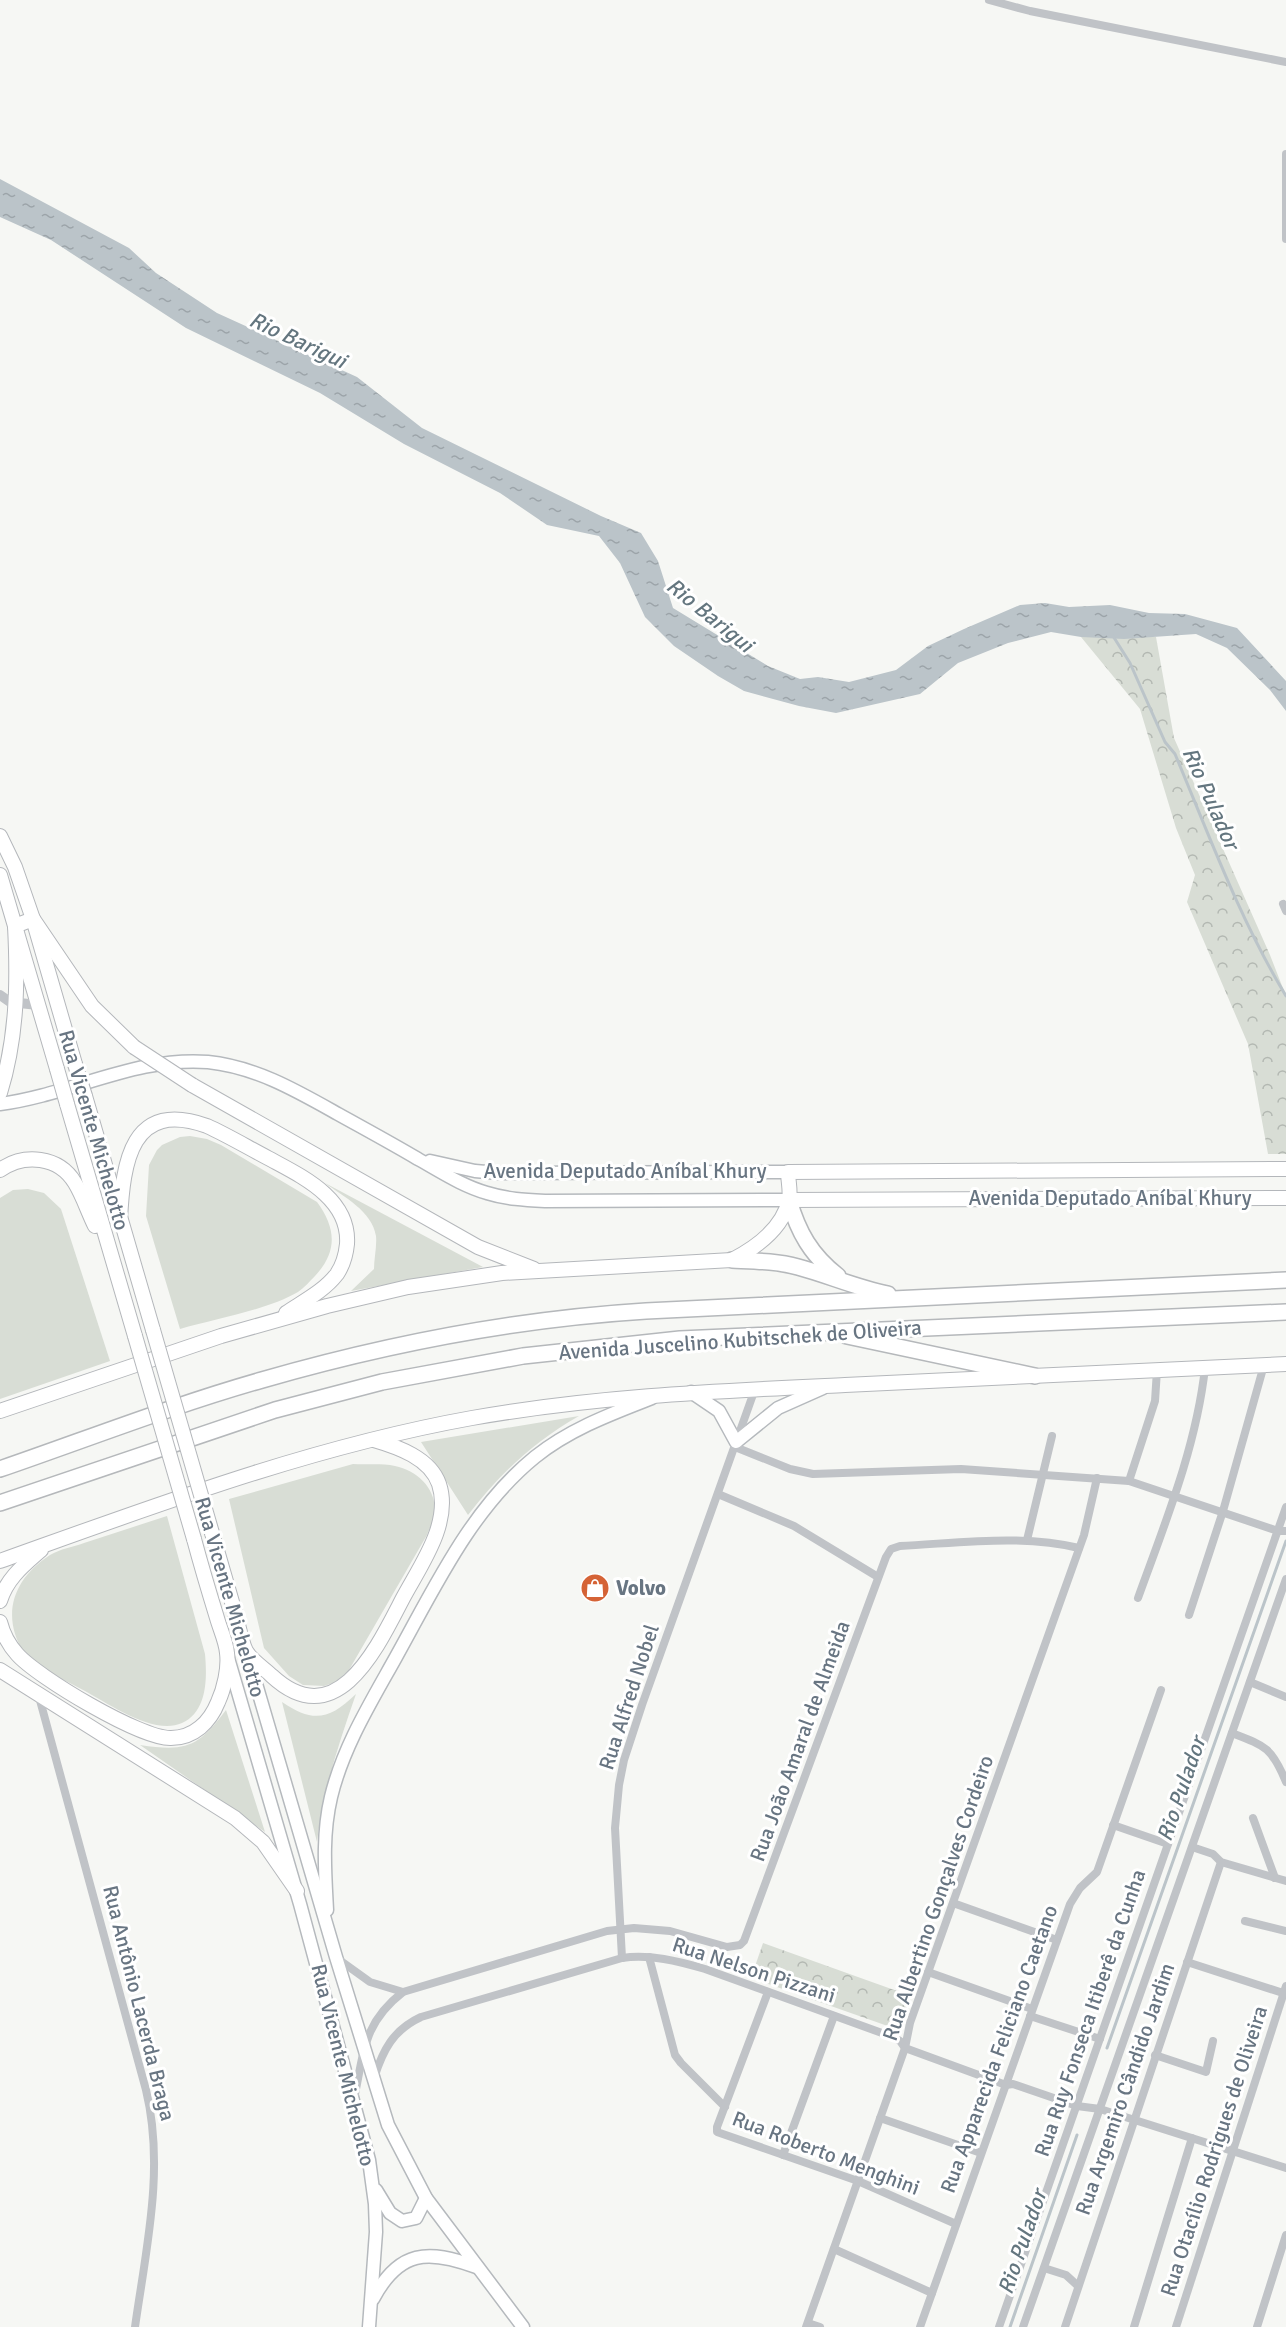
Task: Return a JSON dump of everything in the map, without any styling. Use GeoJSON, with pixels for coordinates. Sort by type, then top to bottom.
{"type":"FeatureCollection","features":[{"type":"Feature","properties":{"kind":"highway"},"geometry":{"type":"LineString","coordinates":[[789,1200],[796,1224],[814,1254],[840,1278],[861,1289]]}},
{"type":"Feature","properties":{"kind":"highway"},"geometry":{"type":"LineString","coordinates":[[732,1260],[767,1261],[796,1266],[861,1289],[909,1299]]}},
{"type":"Feature","properties":{"kind":"highway","name":"Avenida Juscelino Kubitschek de Oliveira"},"geometry":{"type":"LineString","coordinates":[[0,1469],[260,1380],[422,1341],[514,1325],[612,1313],[1286,1280]]}},
{"type":"Feature","properties":{"kind":"highway","name":"Avenida Juscelino Kubitschek de Oliveira"},"geometry":{"type":"LineString","coordinates":[[0,1503],[242,1420],[333,1394],[420,1374],[523,1356],[617,1344],[826,1331],[1286,1312]]}},
{"type":"Feature","properties":{"kind":"highway"},"geometry":{"type":"LineString","coordinates":[[826,1331],[1035,1376]]}},
{"type":"Feature","properties":{"kind":"main road","name":"Rua Vicente Michelotto"},"geometry":{"type":"LineString","coordinates":[[0,836],[15,867],[33,920],[329,1935],[388,2125],[426,2198],[523,2327]]}},
{"type":"Feature","properties":{"kind":"main road","name":"Rua Vicente Michelotto"},"geometry":{"type":"LineString","coordinates":[[0,875],[297,1891],[354,2100],[373,2184]]}},
{"type":"Feature","properties":{"kind":"main road"},"geometry":{"type":"LineString","coordinates":[[2,1086],[15,1028],[15,926],[33,920],[92,1006],[134,1047],[192,1085],[478,1247],[501,1258],[542,1271]]}},
{"type":"Feature","properties":{"kind":"main road"},"geometry":{"type":"LineString","coordinates":[[0,1104],[48,1094],[148,1066],[170,1062],[208,1062],[246,1070],[282,1083],[414,1157]]}},
{"type":"Feature","properties":{"kind":"main road"},"geometry":{"type":"LineString","coordinates":[[120,1220],[124,1172],[131,1149],[144,1130],[155,1123],[167,1120],[179,1118],[207,1126],[311,1182],[328,1196],[337,1208],[346,1228],[346,1251],[342,1264],[328,1284],[315,1295],[273,1321]]}},
{"type":"Feature","properties":{"kind":"main road","name":"Avenida Deputado Aníbal Khury"},"geometry":{"type":"LineString","coordinates":[[414,1157],[452,1167],[498,1173],[1286,1168]]}},
{"type":"Feature","properties":{"kind":"main road","name":"Avenida Deputado Aníbal Khury"},"geometry":{"type":"LineString","coordinates":[[414,1157],[467,1186],[486,1193],[545,1201],[1286,1198]]}},
{"type":"Feature","properties":{"kind":"main road"},"geometry":{"type":"LineString","coordinates":[[0,1170],[19,1160],[31,1159],[44,1161],[66,1172],[75,1182],[114,1266]]}},
{"type":"Feature","properties":{"kind":"main road"},"geometry":{"type":"LineString","coordinates":[[0,1411],[180,1349],[359,1298],[476,1276],[732,1260],[760,1242],[782,1216],[789,1200],[788,1172]]}},
{"type":"Feature","properties":{"kind":"main road"},"geometry":{"type":"LineString","coordinates":[[0,1561],[241,1479],[372,1440],[430,1426],[528,1409],[691,1392],[1286,1364]]}},
{"type":"Feature","properties":{"kind":"main road"},"geometry":{"type":"LineString","coordinates":[[691,1392],[719,1411],[736,1444],[778,1408],[828,1386]]}},
{"type":"Feature","properties":{"kind":"main road"},"geometry":{"type":"LineString","coordinates":[[329,1935],[324,1863],[325,1837],[337,1776],[364,1715],[457,1548],[491,1502],[514,1477],[555,1442],[591,1422],[664,1394]]}},
{"type":"Feature","properties":{"kind":"main road"},"geometry":{"type":"LineString","coordinates":[[246,1652],[279,1683],[299,1694],[310,1696],[343,1687],[363,1668],[372,1655],[428,1550],[442,1507],[439,1484],[427,1466],[404,1450],[372,1440]]}},
{"type":"Feature","properties":{"kind":"main road"},"geometry":{"type":"LineString","coordinates":[[0,1601],[3,1590],[10,1579],[49,1544]]}},
{"type":"Feature","properties":{"kind":"main road"},"geometry":{"type":"LineString","coordinates":[[0,1622],[8,1642],[17,1655],[39,1673],[124,1724],[158,1738],[186,1736],[208,1721],[221,1696],[227,1654]]}},
{"type":"Feature","properties":{"kind":"main road"},"geometry":{"type":"LineString","coordinates":[[0,1670],[235,1818],[263,1842],[297,1891]]}},
{"type":"Feature","properties":{"kind":"main road"},"geometry":{"type":"LineString","coordinates":[[373,2184],[390,2213],[402,2221],[416,2218],[426,2198]]}},
{"type":"Feature","properties":{"kind":"main road"},"geometry":{"type":"LineString","coordinates":[[369,2327],[376,2232],[373,2184]]}},
{"type":"Feature","properties":{"kind":"main road"},"geometry":{"type":"LineString","coordinates":[[371,2303],[387,2277],[410,2260],[425,2255],[441,2256],[477,2267]]}},
{"type":"Feature","properties":{"kind":"street"},"geometry":{"type":"LineString","coordinates":[[989,0],[1030,11],[1286,62]]}},
{"type":"Feature","properties":{"kind":"street"},"geometry":{"type":"LineString","coordinates":[[1286,154],[1286,239]]}},
{"type":"Feature","properties":{"kind":"street"},"geometry":{"type":"LineString","coordinates":[[0,995],[16,1004],[38,1005]]}},
{"type":"Feature","properties":{"kind":"street"},"geometry":{"type":"LineString","coordinates":[[1189,1615],[1223,1511],[1264,1365]]}},
{"type":"Feature","properties":{"kind":"street"},"geometry":{"type":"LineString","coordinates":[[1138,1598],[1175,1495],[1199,1417],[1205,1368]]}},
{"type":"Feature","properties":{"kind":"street"},"geometry":{"type":"LineString","coordinates":[[1129,1481],[1155,1401],[1157,1370]]}},
{"type":"Feature","properties":{"kind":"street","name":"Rua Alfred Nobel"},"geometry":{"type":"LineString","coordinates":[[622,1958],[615,1828],[624,1760],[755,1389]]}},
{"type":"Feature","properties":{"kind":"street"},"geometry":{"type":"LineString","coordinates":[[1052,1436],[1027,1540],[1079,1548]]}},
{"type":"Feature","properties":{"kind":"street"},"geometry":{"type":"LineString","coordinates":[[736,1444],[790,1469],[813,1474],[961,1469],[1129,1481],[1282,1531]]}},
{"type":"Feature","properties":{"kind":"street","name":"Rua Albertino Gonçalves Cordeiro"},"geometry":{"type":"LineString","coordinates":[[807,2325],[905,2048],[910,2023],[1079,1548],[1097,1478]]}},
{"type":"Feature","properties":{"kind":"street"},"geometry":{"type":"LineString","coordinates":[[718,1494],[794,1526],[879,1577]]}},
{"type":"Feature","properties":{"kind":"street","name":"Rua Ruy Fonseca Itiberê da Cunha"},"geometry":{"type":"LineString","coordinates":[[999,2327],[1168,1844],[1282,1531],[1286,1507]]}},
{"type":"Feature","properties":{"kind":"street","name":"Rua João Amaral de Almeida"},"geometry":{"type":"LineString","coordinates":[[740,1945],[753,1922],[886,1557],[891,1549],[900,1546],[1027,1540]]}},
{"type":"Feature","properties":{"kind":"street","name":"Rua Ruy Fonseca Itiberê da Cunha"},"geometry":{"type":"LineString","coordinates":[[1023,2327],[1286,1579]]}},
{"type":"Feature","properties":{"kind":"street"},"geometry":{"type":"LineString","coordinates":[[1250,1682],[1286,1697]]}},
{"type":"Feature","properties":{"kind":"street","name":"Rua Apparecida Feliciano Caetano"},"geometry":{"type":"LineString","coordinates":[[920,2327],[1072,1899],[1080,1888],[1095,1875],[1161,1690]]}},
{"type":"Feature","properties":{"kind":"street","name":"Rua Antônio Lacerda Braga"},"geometry":{"type":"LineString","coordinates":[[38,1693],[146,2090],[154,2129],[151,2208],[135,2327]]}},
{"type":"Feature","properties":{"kind":"street"},"geometry":{"type":"LineString","coordinates":[[1232,1733],[1269,1750],[1286,1782]]}},
{"type":"Feature","properties":{"kind":"street"},"geometry":{"type":"LineString","coordinates":[[1253,1818],[1275,1878]]}},
{"type":"Feature","properties":{"kind":"street"},"geometry":{"type":"LineString","coordinates":[[1113,1825],[1168,1844]]}},
{"type":"Feature","properties":{"kind":"street"},"geometry":{"type":"LineString","coordinates":[[1192,1847],[1213,1854],[1221,1863],[1286,1881]]}},
{"type":"Feature","properties":{"kind":"street","name":"Rua Argemiro Cândido Jardim"},"geometry":{"type":"LineString","coordinates":[[1065,2327],[1221,1863]]}},
{"type":"Feature","properties":{"kind":"street"},"geometry":{"type":"LineString","coordinates":[[953,1903],[1057,1940]]}},
{"type":"Feature","properties":{"kind":"street"},"geometry":{"type":"LineString","coordinates":[[1245,1921],[1286,1932]]}},
{"type":"Feature","properties":{"kind":"street","name":"Rua Nelson Pizzani"},"geometry":{"type":"LineString","coordinates":[[354,2100],[369,2034],[379,2013],[403,1992],[620,1929],[670,1931],[727,1947],[740,1945]]}},
{"type":"Feature","properties":{"kind":"street"},"geometry":{"type":"LineString","coordinates":[[336,1957],[356,1974],[370,1982],[403,1992]]}},
{"type":"Feature","properties":{"kind":"street"},"geometry":{"type":"LineString","coordinates":[[649,1957],[675,2055],[725,2107],[768,1992]]}},
{"type":"Feature","properties":{"kind":"street","name":"Rua Nelson Pizzani"},"geometry":{"type":"LineString","coordinates":[[373,2080],[388,2042],[411,2022],[622,1958],[649,1957],[690,1964],[893,2037],[905,2048],[1006,2085],[1013,2084],[1077,2106],[1100,2109],[1286,2168]]}},
{"type":"Feature","properties":{"kind":"street"},"geometry":{"type":"LineString","coordinates":[[1187,1962],[1285,1991]]}},
{"type":"Feature","properties":{"kind":"street"},"geometry":{"type":"LineString","coordinates":[[928,1972],[1100,2038]]}},
{"type":"Feature","properties":{"kind":"street","name":"Rua Otacílio Rodrigues de Oliveira"},"geometry":{"type":"LineString","coordinates":[[1176,2327],[1285,1991]]}},
{"type":"Feature","properties":{"kind":"street"},"geometry":{"type":"LineString","coordinates":[[783,2155],[834,2016]]}},
{"type":"Feature","properties":{"kind":"street"},"geometry":{"type":"LineString","coordinates":[[1155,2055],[1206,2072],[1213,2041]]}},
{"type":"Feature","properties":{"kind":"street","name":"Rua Roberto Menghini"},"geometry":{"type":"LineString","coordinates":[[725,2107],[716,2130],[719,2133],[858,2181],[956,2224]]}},
{"type":"Feature","properties":{"kind":"street"},"geometry":{"type":"LineString","coordinates":[[880,2118],[981,2153]]}},
{"type":"Feature","properties":{"kind":"street"},"geometry":{"type":"LineString","coordinates":[[1134,2327],[1192,2138]]}},
{"type":"Feature","properties":{"kind":"street"},"geometry":{"type":"LineString","coordinates":[[1257,2327],[1286,2238]]}},
{"type":"Feature","properties":{"kind":"street"},"geometry":{"type":"LineString","coordinates":[[834,2249],[932,2293]]}},
{"type":"Feature","properties":{"kind":"street"},"geometry":{"type":"LineString","coordinates":[[1044,2268],[1066,2276],[1078,2286]]}},
{"type":"Feature","properties":{"kind":"street"},"geometry":{"type":"LineString","coordinates":[[807,2325],[820,2327]]}},
{"type":"Feature","properties":{"kind":"green space"},"geometry":{"type":"Polygon","coordinates":[[[1081,637],[1156,637],[1174,738],[1286,996],[1286,1154],[1268,1154],[1248,1044],[1187,902],[1195,875],[1176,828],[1140,709],[1081,637]]]}},
{"type":"Feature","properties":{"kind":"green space"},"geometry":{"type":"Polygon","coordinates":[[[180,1137],[207,1139],[221,1145],[317,1202],[328,1221],[332,1239],[328,1258],[315,1276],[298,1292],[256,1309],[180,1329],[146,1216],[149,1165],[157,1150],[162,1145],[180,1137]]]}},
{"type":"Feature","properties":{"kind":"green space"},"geometry":{"type":"Polygon","coordinates":[[[325,1183],[483,1267],[351,1291],[374,1269],[376,1236],[369,1219],[363,1212],[325,1183]]]}},
{"type":"Feature","properties":{"kind":"green space"},"geometry":{"type":"Polygon","coordinates":[[[28,1189],[44,1193],[61,1209],[110,1361],[0,1399],[0,1198],[13,1190],[28,1189]]]}},
{"type":"Feature","properties":{"kind":"green space"},"geometry":{"type":"Polygon","coordinates":[[[579,1416],[546,1437],[518,1460],[468,1515],[421,1442],[579,1416]]]}},
{"type":"Feature","properties":{"kind":"green space"},"geometry":{"type":"Polygon","coordinates":[[[353,1464],[390,1465],[412,1472],[430,1491],[435,1508],[433,1519],[427,1535],[349,1670],[336,1682],[324,1686],[303,1685],[289,1676],[264,1648],[229,1499],[353,1464]]]}},
{"type":"Feature","properties":{"kind":"green space"},"geometry":{"type":"Polygon","coordinates":[[[167,1516],[205,1654],[206,1673],[204,1693],[197,1710],[191,1718],[171,1726],[145,1722],[132,1717],[37,1665],[24,1653],[17,1639],[12,1611],[20,1586],[27,1575],[50,1555],[167,1516]]]}},
{"type":"Feature","properties":{"kind":"green space"},"geometry":{"type":"Polygon","coordinates":[[[356,1694],[327,1785],[317,1842],[282,1702],[303,1713],[320,1716],[337,1709],[356,1694]]]}},
{"type":"Feature","properties":{"kind":"green space"},"geometry":{"type":"Polygon","coordinates":[[[226,1710],[265,1832],[140,1745],[169,1748],[190,1744],[207,1732],[226,1710]]]}},
{"type":"Feature","properties":{"kind":"green space"},"geometry":{"type":"Polygon","coordinates":[[[763,1943],[911,1996],[899,2030],[751,1978],[763,1943]]]}},
{"type":"Feature","properties":{"kind":"water"},"geometry":{"type":"Polygon","coordinates":[[[0,179],[129,248],[156,273],[217,313],[357,377],[422,428],[601,516],[641,533],[658,561],[673,608],[768,666],[800,679],[818,677],[849,682],[896,670],[928,646],[1020,605],[1045,603],[1069,607],[1110,605],[1149,613],[1185,614],[1237,628],[1286,681],[1286,711],[1270,690],[1227,648],[1196,634],[1124,639],[1081,637],[1051,632],[1008,643],[958,663],[920,694],[836,713],[744,691],[674,646],[645,617],[620,563],[599,536],[547,525],[500,493],[404,444],[320,393],[186,328],[51,240],[0,217],[0,179]]]}},
{"type":"Feature","properties":{"kind":"waterway","name":"Rio Pulador"},"geometry":{"type":"LineString","coordinates":[[1113,636],[1130,663],[1165,742],[1175,754],[1254,938],[1286,996]]}},
{"type":"Feature","properties":{"kind":"waterway","name":"Rio Pulador"},"geometry":{"type":"LineString","coordinates":[[1107,2048],[1286,1541]]}},
{"type":"Feature","properties":{"kind":"waterway","name":"Rio Pulador"},"geometry":{"type":"LineString","coordinates":[[1010,2327],[1077,2135]]}},
{"type":"Feature","properties":{"kind":"place","name":"Volvo"},"geometry":{"type":"Point","coordinates":[595,1588]}},
{"type":"Feature","properties":{"kind":"water label","name":"Rio Barigui"},"geometry":{"type":"Point","coordinates":[298,340]}},
{"type":"Feature","properties":{"kind":"water label","name":"Rio Barigui"},"geometry":{"type":"Point","coordinates":[710,615]}}]}
